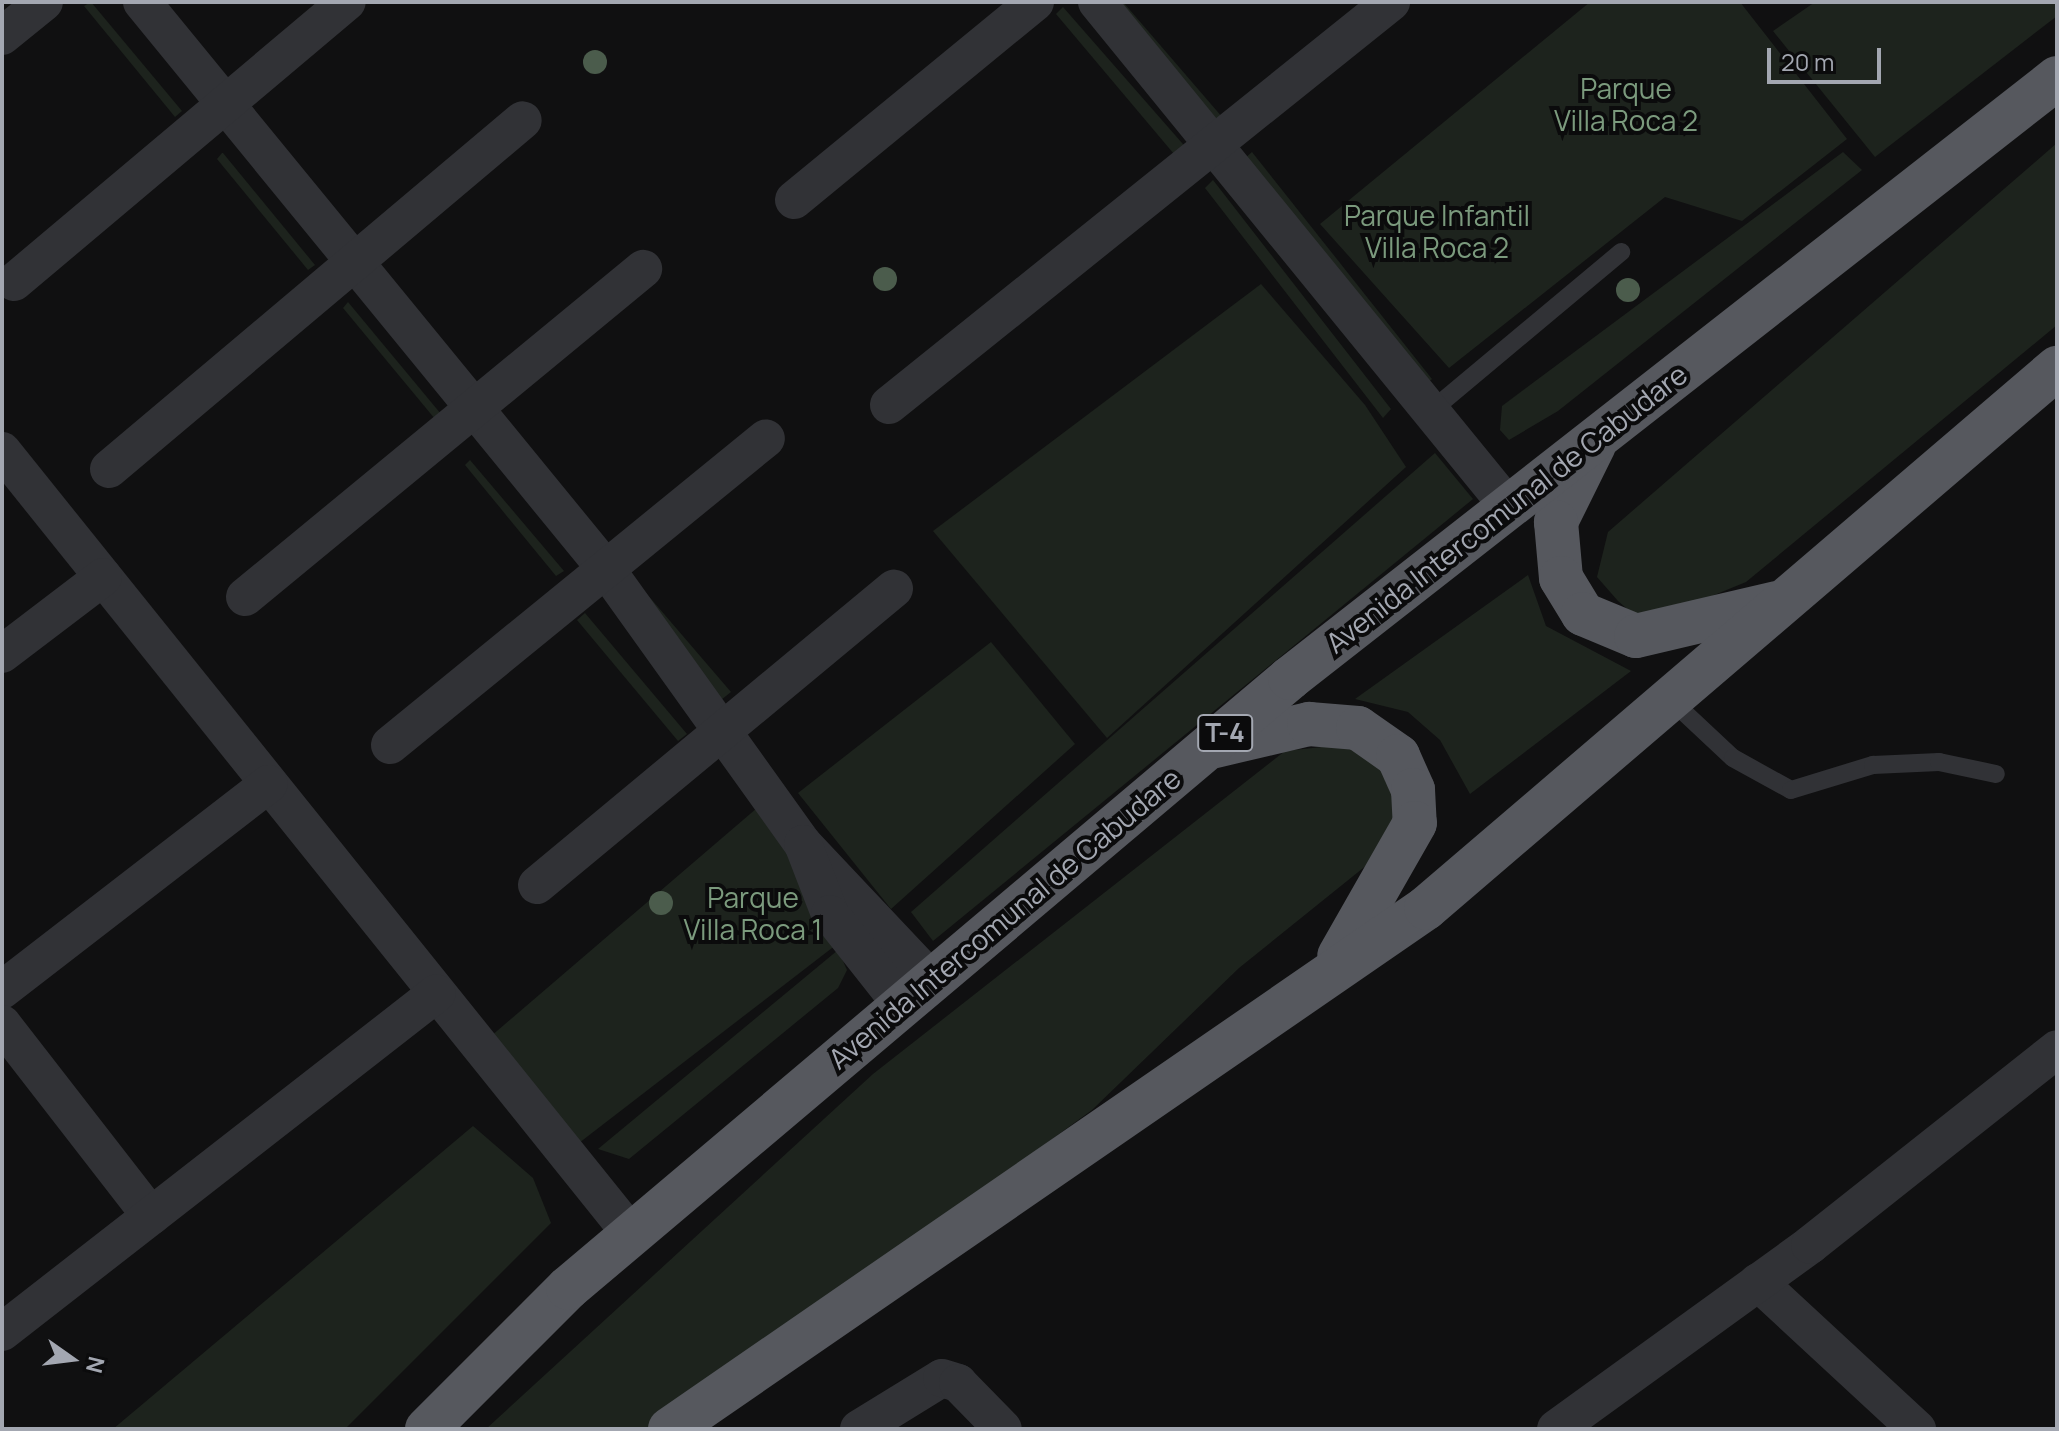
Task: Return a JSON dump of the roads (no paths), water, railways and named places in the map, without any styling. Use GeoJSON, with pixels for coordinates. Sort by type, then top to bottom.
{"type":"FeatureCollection","features":[{"type":"Feature","properties":{"kind":"highway","name":"Avenida Intercomunal de Cabudare"},"geometry":{"type":"LineString","coordinates":[[427,1429],[631,1234],[1208,747],[1598,435],[2057,78]]}},
{"type":"Feature","properties":{"kind":"highway","name":"T-4"},"geometry":{"type":"LineString","coordinates":[[670,1429],[1331,968],[1426,908],[1672,701],[2057,368]]}},
{"type":"Feature","properties":{"kind":"highway","name":"T-4"},"geometry":{"type":"LineString","coordinates":[[1598,435],[1556,522],[1561,578],[1583,614],[1636,636],[1784,601]]}},
{"type":"Feature","properties":{"kind":"highway","name":"T-4"},"geometry":{"type":"LineString","coordinates":[[1208,747],[1309,724],[1358,728],[1398,756],[1413,790],[1415,823],[1403,854],[1331,968]]}},
{"type":"Feature","properties":{"kind":"street"},"geometry":{"type":"LineString","coordinates":[[2,36],[44,2]]}},
{"type":"Feature","properties":{"kind":"street"},"geometry":{"type":"LineString","coordinates":[[142,2],[606,569],[715,730],[916,992]]}},
{"type":"Feature","properties":{"kind":"street"},"geometry":{"type":"LineString","coordinates":[[14,282],[347,2]]}},
{"type":"Feature","properties":{"kind":"street"},"geometry":{"type":"LineString","coordinates":[[794,200],[1035,2]]}},
{"type":"Feature","properties":{"kind":"street"},"geometry":{"type":"LineString","coordinates":[[1097,2],[1508,506]]}},
{"type":"Feature","properties":{"kind":"street"},"geometry":{"type":"LineString","coordinates":[[889,405],[1391,2]]}},
{"type":"Feature","properties":{"kind":"street"},"geometry":{"type":"LineString","coordinates":[[109,469],[523,120]]}},
{"type":"Feature","properties":{"kind":"street"},"geometry":{"type":"LineString","coordinates":[[245,597],[643,269]]}},
{"type":"Feature","properties":{"kind":"street"},"geometry":{"type":"LineString","coordinates":[[390,745],[766,438]]}},
{"type":"Feature","properties":{"kind":"street"},"geometry":{"type":"LineString","coordinates":[[2,451],[631,1234]]}},
{"type":"Feature","properties":{"kind":"street"},"geometry":{"type":"LineString","coordinates":[[2,654],[103,577]]}},
{"type":"Feature","properties":{"kind":"street"},"geometry":{"type":"LineString","coordinates":[[537,885],[715,730],[894,589]]}},
{"type":"Feature","properties":{"kind":"street"},"geometry":{"type":"LineString","coordinates":[[2,990],[269,784]]}},
{"type":"Feature","properties":{"kind":"street"},"geometry":{"type":"LineString","coordinates":[[2,1332],[437,993]]}},
{"type":"Feature","properties":{"kind":"street"},"geometry":{"type":"LineString","coordinates":[[2,1024],[151,1216]]}},
{"type":"Feature","properties":{"kind":"street"},"geometry":{"type":"LineString","coordinates":[[1556,1429],[1758,1282],[2057,1049]]}},
{"type":"Feature","properties":{"kind":"street"},"geometry":{"type":"LineString","coordinates":[[1758,1282],[1917,1429]]}},
{"type":"Feature","properties":{"kind":"street"},"geometry":{"type":"LineString","coordinates":[[859,1429],[942,1378],[958,1383],[1003,1429]]}},
{"type":"Feature","properties":{"kind":"lane"},"geometry":{"type":"LineString","coordinates":[[1431,411],[1621,252]]}},
{"type":"Feature","properties":{"kind":"lane"},"geometry":{"type":"LineString","coordinates":[[1672,701],[1733,758],[1791,790],[1873,765],[1939,762],[1996,774]]}},
{"type":"Feature","properties":{"kind":"park label","name":"Parque Villa Roca 2"},"geometry":{"type":"Point","coordinates":[1626,104]}},
{"type":"Feature","properties":{"kind":"park label","name":"Parque Infantil Villa Roca 2"},"geometry":{"type":"Point","coordinates":[1437,231]}},
{"type":"Feature","properties":{"kind":"park label","name":"Parque Villa Roca 1"},"geometry":{"type":"Point","coordinates":[753,913]}}]}
